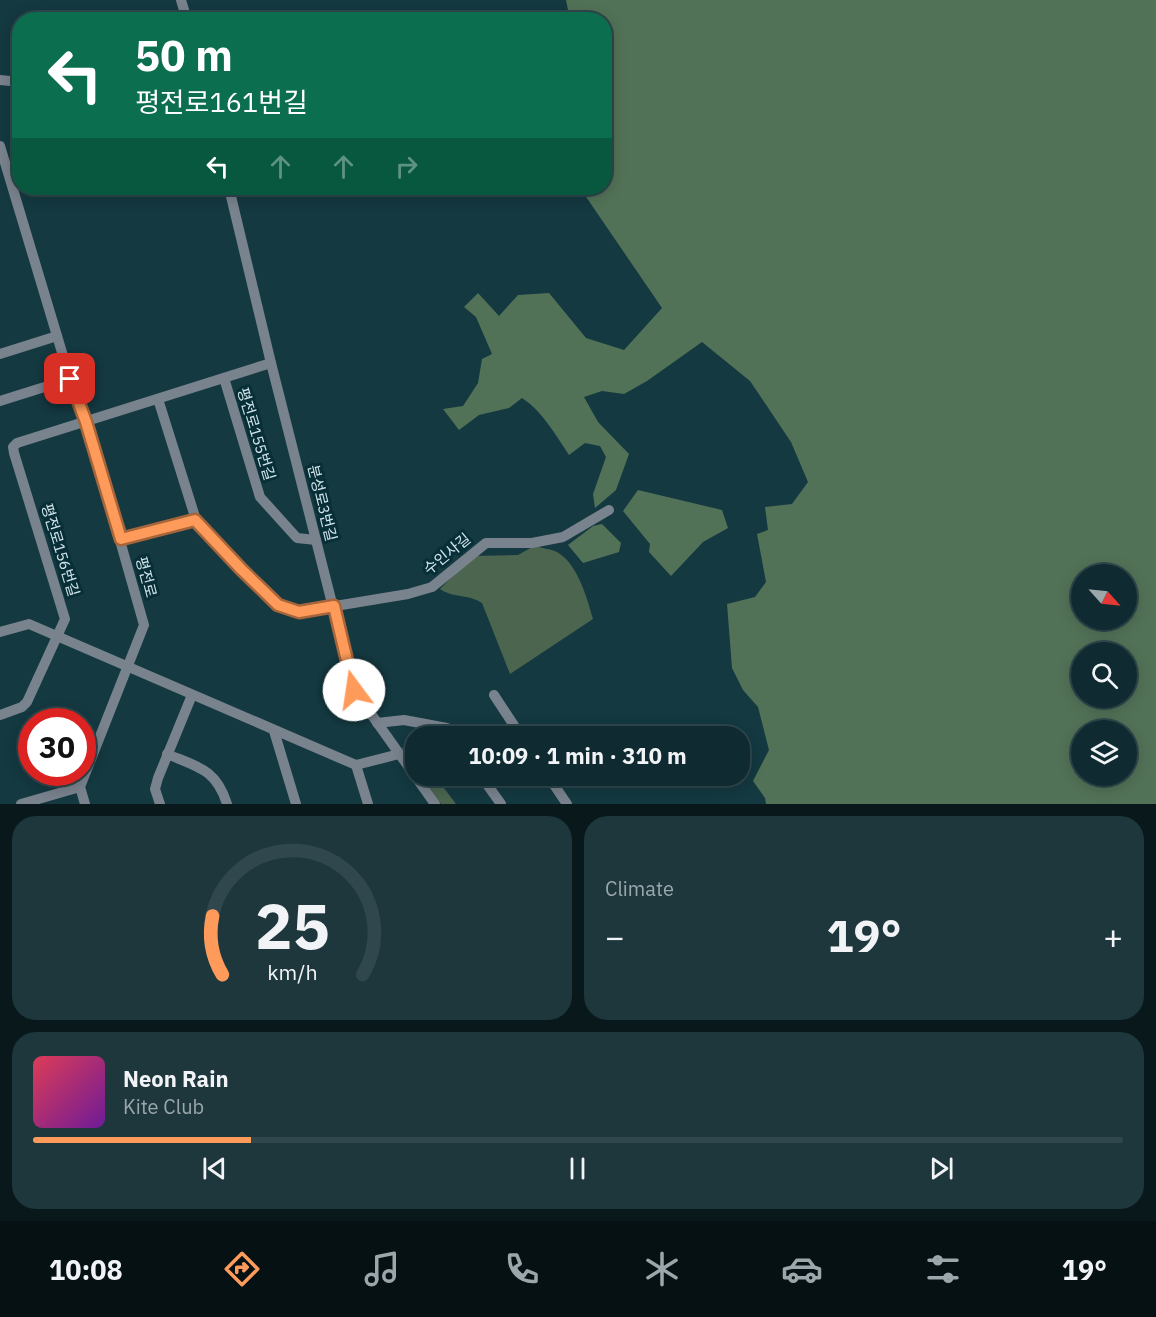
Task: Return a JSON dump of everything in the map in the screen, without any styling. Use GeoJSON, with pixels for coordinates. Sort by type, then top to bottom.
{"type":"FeatureCollection","features":[{"type":"Feature","properties":{"kind":"street","name":"평전로"},"geometry":{"type":"LineString","coordinates":[[0,146],[12,186]]}},
{"type":"Feature","properties":{"kind":"street","name":"평전로"},"geometry":{"type":"LineString","coordinates":[[15,195],[70,379],[86,422],[144,625],[80,787]]}},
{"type":"Feature","properties":{"kind":"street","name":"분성로3번길"},"geometry":{"type":"LineString","coordinates":[[231,195],[354,690],[435,804]]}},
{"type":"Feature","properties":{"kind":"street"},"geometry":{"type":"LineString","coordinates":[[0,354],[57,336]]}},
{"type":"Feature","properties":{"kind":"street","name":"평전로155번길"},"geometry":{"type":"LineString","coordinates":[[86,422],[271,363]]}},
{"type":"Feature","properties":{"kind":"street","name":"평전로155번길"},"geometry":{"type":"LineString","coordinates":[[224,378],[260,497],[297,538],[316,540]]}},
{"type":"Feature","properties":{"kind":"street"},"geometry":{"type":"LineString","coordinates":[[0,400],[70,379]]}},
{"type":"Feature","properties":{"kind":"street"},"geometry":{"type":"LineString","coordinates":[[121,539],[195,520],[158,399]]}},
{"type":"Feature","properties":{"kind":"street","name":"평전로156번길"},"geometry":{"type":"LineString","coordinates":[[0,715],[22,707],[27,702],[65,619],[14,447],[21,441],[86,422]]}},
{"type":"Feature","properties":{"kind":"street","name":"수인사길"},"geometry":{"type":"LineString","coordinates":[[195,520],[278,605],[299,612],[408,594],[432,587],[486,543],[532,543],[563,537],[609,510]]}},
{"type":"Feature","properties":{"kind":"street"},"geometry":{"type":"LineString","coordinates":[[0,632],[28,624],[356,765],[399,754]]}},
{"type":"Feature","properties":{"kind":"street"},"geometry":{"type":"LineString","coordinates":[[160,804],[155,789],[192,695]]}},
{"type":"Feature","properties":{"kind":"street"},"geometry":{"type":"LineString","coordinates":[[494,695],[514,726]]}},
{"type":"Feature","properties":{"kind":"street"},"geometry":{"type":"LineString","coordinates":[[377,723],[404,720],[436,726]]}},
{"type":"Feature","properties":{"kind":"street"},"geometry":{"type":"LineString","coordinates":[[274,731],[296,804]]}},
{"type":"Feature","properties":{"kind":"street"},"geometry":{"type":"LineString","coordinates":[[167,754],[209,772],[224,792],[227,804]]}},
{"type":"Feature","properties":{"kind":"street"},"geometry":{"type":"LineString","coordinates":[[356,765],[368,804]]}},
{"type":"Feature","properties":{"kind":"street"},"geometry":{"type":"LineString","coordinates":[[488,786],[501,804]]}},
{"type":"Feature","properties":{"kind":"street"},"geometry":{"type":"LineString","coordinates":[[555,786],[567,804]]}},
{"type":"Feature","properties":{"kind":"street"},"geometry":{"type":"LineString","coordinates":[[21,804],[80,787],[85,804]]}},
{"type":"Feature","properties":{"kind":"green space"},"geometry":{"type":"Polygon","coordinates":[[[566,0],[1156,0],[1156,804],[766,804],[765,798],[753,781],[769,750],[758,707],[743,690],[732,668],[727,604],[755,597],[766,582],[757,534],[768,530],[765,507],[792,504],[808,482],[791,442],[750,381],[702,342],[647,381],[624,394],[602,391],[584,397],[598,422],[629,454],[616,490],[595,508],[593,494],[606,457],[600,446],[585,443],[569,455],[554,431],[522,398],[509,408],[479,415],[459,430],[443,409],[463,406],[478,383],[482,359],[492,354],[476,317],[464,307],[478,293],[499,316],[518,295],[549,293],[586,338],[624,350],[662,308],[585,195],[612,195],[612,12],[565,12],[568,10],[566,0]]]}},
{"type":"Feature","properties":{"kind":"green space"},"geometry":{"type":"Polygon","coordinates":[[[638,490],[722,510],[728,528],[703,542],[671,576],[649,552],[650,544],[623,511],[638,490]]]}},
{"type":"Feature","properties":{"kind":"green space"},"geometry":{"type":"Polygon","coordinates":[[[602,524],[621,543],[619,552],[583,563],[568,545],[593,526],[602,524]]]}},
{"type":"Feature","properties":{"kind":"green space"},"geometry":{"type":"Polygon","coordinates":[[[534,546],[557,552],[571,565],[581,582],[593,619],[510,674],[482,603],[440,589],[472,556],[518,555],[534,546]]]}},
{"type":"Feature","properties":{"kind":"green space"},"geometry":{"type":"Polygon","coordinates":[[[429,786],[442,786],[456,804],[441,804],[429,786]]]}},
{"type":"Feature","properties":{"kind":"route"},"geometry":{"type":"LineString","coordinates":[[70,379],[86,422],[121,539],[195,520],[278,605],[299,612],[334,606],[354,690]]}}]}
